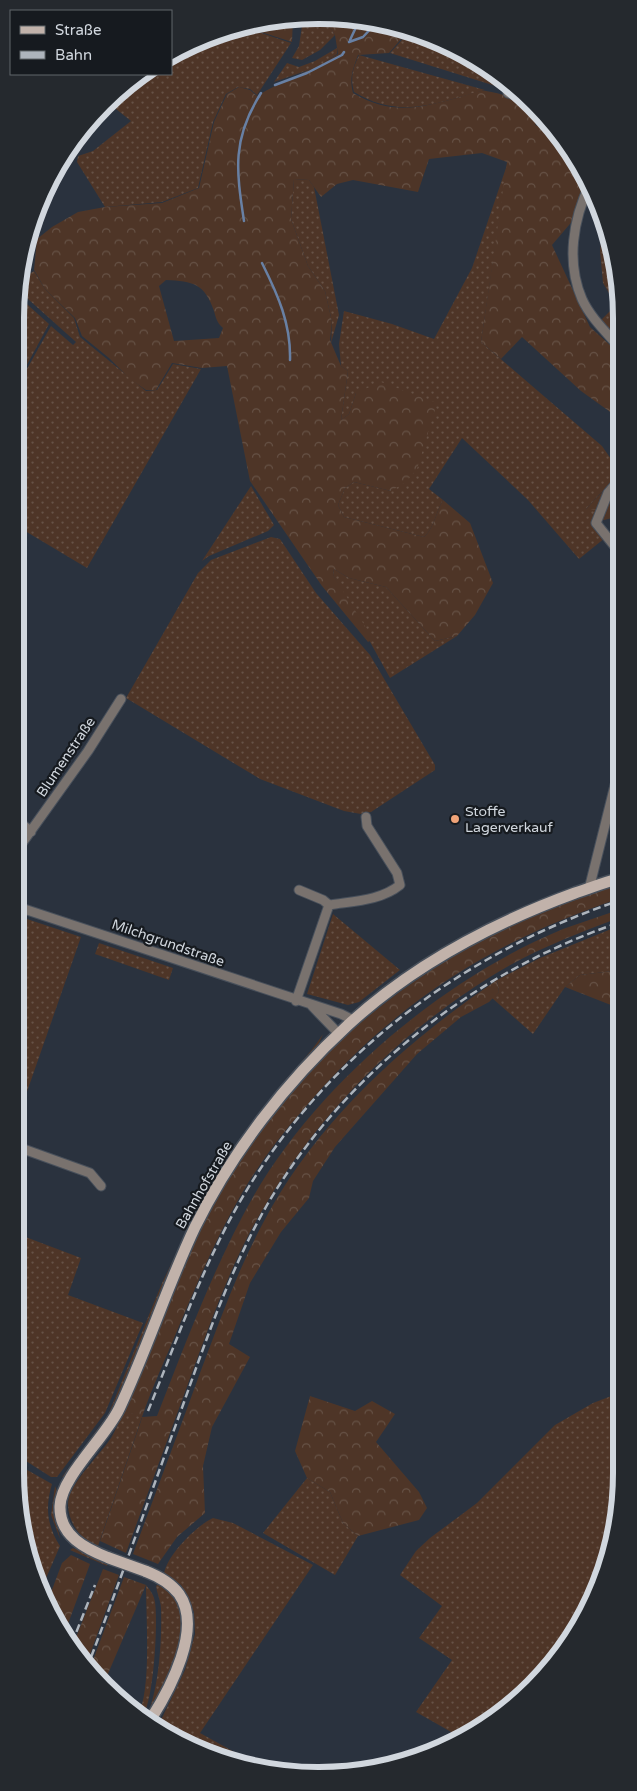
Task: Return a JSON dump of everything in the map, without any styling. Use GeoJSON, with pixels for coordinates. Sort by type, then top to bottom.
{"type":"FeatureCollection","features":[{"type":"Feature","properties":{"kind":"main road","name":"Bahnhofstraße"},"geometry":{"type":"LineString","coordinates":[[152,1716],[176,1670],[185,1642],[187,1621],[183,1601],[174,1588],[162,1579],[109,1558],[78,1543],[66,1529],[60,1507],[64,1487],[104,1435],[119,1408],[194,1230],[218,1187],[256,1128],[286,1089],[353,1020],[400,982],[457,947],[530,910],[613,881]]}},
{"type":"Feature","properties":{"kind":"street"},"geometry":{"type":"LineString","coordinates":[[586,195],[577,218],[574,236],[574,275],[582,300],[613,340]]}},
{"type":"Feature","properties":{"kind":"street"},"geometry":{"type":"LineString","coordinates":[[613,487],[608,493],[596,522],[613,544]]}},
{"type":"Feature","properties":{"kind":"street","name":"Blumenstraße"},"geometry":{"type":"LineString","coordinates":[[24,841],[88,751],[121,699]]}},
{"type":"Feature","properties":{"kind":"street"},"geometry":{"type":"LineString","coordinates":[[589,889],[613,793]]}},
{"type":"Feature","properties":{"kind":"street"},"geometry":{"type":"LineString","coordinates":[[299,890],[323,900],[329,905],[372,898],[391,892],[400,885],[397,873],[368,826],[366,817]]}},
{"type":"Feature","properties":{"kind":"street"},"geometry":{"type":"LineString","coordinates":[[24,826],[31,832]]}},
{"type":"Feature","properties":{"kind":"street"},"geometry":{"type":"LineString","coordinates":[[296,1000],[329,905]]}},
{"type":"Feature","properties":{"kind":"street","name":"Milchgrundstraße"},"geometry":{"type":"LineString","coordinates":[[24,909],[312,1006],[341,1014],[353,1020]]}},
{"type":"Feature","properties":{"kind":"street","name":"Milchgrundstraße"},"geometry":{"type":"LineString","coordinates":[[312,1006],[339,1034]]}},
{"type":"Feature","properties":{"kind":"street"},"geometry":{"type":"LineString","coordinates":[[24,1149],[90,1173],[101,1186]]}},
{"type":"Feature","properties":{"kind":"green space"},"geometry":{"type":"Polygon","coordinates":[[[302,24],[328,24],[335,35],[320,50],[302,60],[292,58],[299,46],[302,24]]]}},
{"type":"Feature","properties":{"kind":"green space"},"geometry":{"type":"Polygon","coordinates":[[[328,24],[376,29],[403,36],[389,53],[358,55],[352,74],[353,93],[381,105],[406,108],[419,107],[486,91],[516,100],[527,110],[538,121],[535,125],[543,128],[564,155],[585,192],[575,218],[552,245],[590,327],[613,348],[613,414],[581,391],[522,337],[501,359],[481,342],[507,162],[482,153],[429,159],[418,192],[353,180],[337,184],[321,197],[309,180],[294,179],[291,219],[308,266],[325,291],[332,322],[330,340],[341,366],[348,371],[341,420],[349,414],[356,393],[381,382],[437,403],[417,469],[406,482],[391,491],[354,482],[345,488],[338,505],[344,517],[424,537],[430,529],[443,500],[470,523],[493,583],[475,615],[457,636],[435,641],[386,587],[349,578],[334,569],[333,575],[373,639],[368,642],[322,586],[250,481],[227,366],[202,368],[172,363],[156,390],[146,390],[130,379],[109,358],[82,336],[75,318],[45,289],[34,270],[37,239],[52,227],[78,212],[105,207],[162,203],[199,188],[214,122],[227,94],[239,87],[250,90],[257,96],[338,54],[335,35],[328,24]],[[166,280],[159,286],[174,341],[219,338],[223,328],[219,324],[206,295],[197,286],[184,281],[166,280]]]}},
{"type":"Feature","properties":{"kind":"green space"},"geometry":{"type":"Polygon","coordinates":[[[293,25],[292,42],[256,30],[293,25]]]}},
{"type":"Feature","properties":{"kind":"green space"},"geometry":{"type":"Polygon","coordinates":[[[255,31],[291,43],[257,95],[250,89],[238,87],[226,94],[213,122],[198,188],[162,202],[105,207],[77,162],[78,156],[93,151],[131,121],[113,107],[152,75],[172,75],[172,62],[188,54],[224,39],[255,31]]]}},
{"type":"Feature","properties":{"kind":"green space"},"geometry":{"type":"Polygon","coordinates":[[[405,37],[413,39],[466,63],[501,88],[390,53],[405,37]]]}},
{"type":"Feature","properties":{"kind":"green space"},"geometry":{"type":"Polygon","coordinates":[[[337,48],[337,54],[317,67],[274,82],[287,63],[299,67],[315,61],[337,48]]]}},
{"type":"Feature","properties":{"kind":"green space"},"geometry":{"type":"Polygon","coordinates":[[[359,55],[485,90],[435,104],[403,107],[387,105],[354,92],[353,73],[359,55]]]}},
{"type":"Feature","properties":{"kind":"green space"},"geometry":{"type":"Polygon","coordinates":[[[508,162],[481,342],[602,446],[613,462],[613,480],[586,509],[599,510],[593,522],[605,538],[579,559],[528,500],[462,438],[429,489],[443,500],[430,529],[424,537],[344,517],[338,505],[345,488],[354,482],[391,491],[356,393],[349,414],[341,420],[348,371],[341,366],[339,344],[344,311],[392,324],[434,339],[472,268],[508,162]]]}},
{"type":"Feature","properties":{"kind":"green space"},"geometry":{"type":"Polygon","coordinates":[[[294,179],[309,180],[314,187],[339,315],[331,343],[332,322],[325,291],[308,266],[291,219],[294,179]]]}},
{"type":"Feature","properties":{"kind":"green space"},"geometry":{"type":"Polygon","coordinates":[[[602,237],[608,261],[613,300],[603,283],[600,251],[602,237]]]}},
{"type":"Feature","properties":{"kind":"green space"},"geometry":{"type":"Polygon","coordinates":[[[34,271],[45,289],[74,318],[80,337],[146,391],[157,390],[173,364],[201,369],[87,568],[24,530],[24,374],[51,326],[73,345],[76,342],[24,296],[27,276],[34,271]]]}},
{"type":"Feature","properties":{"kind":"green space"},"geometry":{"type":"Polygon","coordinates":[[[24,301],[49,324],[24,370],[24,301]]]}},
{"type":"Feature","properties":{"kind":"green space"},"geometry":{"type":"Polygon","coordinates":[[[613,308],[613,334],[601,320],[613,308]]]}},
{"type":"Feature","properties":{"kind":"green space"},"geometry":{"type":"Polygon","coordinates":[[[613,480],[613,518],[600,521],[599,510],[585,510],[613,480]]]}},
{"type":"Feature","properties":{"kind":"green space"},"geometry":{"type":"Polygon","coordinates":[[[251,486],[274,525],[268,531],[209,556],[202,561],[251,486]]]}},
{"type":"Feature","properties":{"kind":"green space"},"geometry":{"type":"Polygon","coordinates":[[[271,537],[280,539],[316,593],[370,655],[435,765],[435,770],[371,812],[361,814],[344,811],[260,779],[126,698],[198,573],[211,560],[271,537]]]}},
{"type":"Feature","properties":{"kind":"green space"},"geometry":{"type":"Polygon","coordinates":[[[334,569],[349,578],[386,587],[435,641],[457,636],[390,678],[333,575],[334,569]]]}},
{"type":"Feature","properties":{"kind":"green space"},"geometry":{"type":"Polygon","coordinates":[[[613,887],[613,901],[574,915],[486,957],[446,981],[407,1009],[371,1039],[336,1073],[270,1150],[242,1193],[208,1259],[142,1417],[157,1416],[213,1277],[239,1223],[280,1155],[312,1114],[387,1039],[429,1006],[473,976],[518,950],[563,929],[613,912],[613,920],[521,959],[457,999],[394,1049],[364,1077],[311,1138],[287,1170],[266,1204],[234,1264],[126,1553],[100,1541],[142,1418],[124,1410],[173,1286],[195,1238],[242,1155],[283,1100],[329,1051],[380,1007],[435,968],[494,934],[556,906],[613,887]]]}},
{"type":"Feature","properties":{"kind":"green space"},"geometry":{"type":"Polygon","coordinates":[[[333,914],[400,970],[359,1002],[348,1005],[307,994],[333,914]]]}},
{"type":"Feature","properties":{"kind":"green space"},"geometry":{"type":"Polygon","coordinates":[[[24,918],[81,937],[24,1100],[24,918]]]}},
{"type":"Feature","properties":{"kind":"green space"},"geometry":{"type":"Polygon","coordinates":[[[613,928],[613,971],[580,975],[565,987],[533,1034],[492,998],[499,992],[497,980],[540,958],[613,928]]]}},
{"type":"Feature","properties":{"kind":"green space"},"geometry":{"type":"Polygon","coordinates":[[[99,943],[173,968],[169,980],[95,954],[99,943]]]}},
{"type":"Feature","properties":{"kind":"green space"},"geometry":{"type":"Polygon","coordinates":[[[613,971],[613,1006],[565,987],[580,975],[613,971]]]}},
{"type":"Feature","properties":{"kind":"green space"},"geometry":{"type":"Polygon","coordinates":[[[497,980],[499,992],[489,1002],[461,1017],[417,1054],[335,1147],[313,1181],[309,1198],[281,1232],[250,1283],[229,1344],[250,1357],[212,1427],[203,1466],[205,1513],[177,1537],[158,1564],[133,1554],[229,1297],[254,1241],[284,1186],[336,1118],[365,1087],[429,1030],[497,980]]]}},
{"type":"Feature","properties":{"kind":"green space"},"geometry":{"type":"Polygon","coordinates":[[[323,1034],[316,1050],[199,1206],[225,1163],[254,1121],[323,1034]]]}},
{"type":"Feature","properties":{"kind":"green space"},"geometry":{"type":"Polygon","coordinates":[[[197,1210],[110,1417],[66,1476],[62,1477],[108,1415],[162,1283],[197,1210]]]}},
{"type":"Feature","properties":{"kind":"green space"},"geometry":{"type":"Polygon","coordinates":[[[24,1236],[81,1258],[68,1295],[143,1323],[105,1413],[57,1477],[51,1477],[24,1460],[24,1236]]]}},
{"type":"Feature","properties":{"kind":"green space"},"geometry":{"type":"Polygon","coordinates":[[[613,1395],[613,1492],[611,1511],[603,1549],[591,1585],[574,1620],[540,1667],[498,1706],[455,1734],[416,1712],[452,1660],[419,1638],[442,1606],[400,1575],[416,1551],[430,1538],[477,1503],[555,1425],[593,1403],[613,1395]]]}},
{"type":"Feature","properties":{"kind":"green space"},"geometry":{"type":"Polygon","coordinates":[[[310,1396],[355,1411],[372,1401],[395,1414],[376,1442],[419,1492],[427,1508],[419,1520],[358,1536],[343,1523],[330,1492],[307,1478],[295,1451],[310,1396]]]}},
{"type":"Feature","properties":{"kind":"green space"},"geometry":{"type":"Polygon","coordinates":[[[124,1410],[142,1417],[98,1546],[85,1539],[74,1527],[69,1512],[69,1497],[82,1475],[111,1438],[124,1410]]]}},
{"type":"Feature","properties":{"kind":"green space"},"geometry":{"type":"Polygon","coordinates":[[[24,1468],[52,1484],[48,1501],[48,1516],[52,1531],[60,1546],[45,1581],[29,1530],[24,1492],[24,1468]]]}},
{"type":"Feature","properties":{"kind":"green space"},"geometry":{"type":"Polygon","coordinates":[[[307,1478],[330,1492],[343,1523],[358,1536],[335,1575],[263,1533],[307,1478]]]}},
{"type":"Feature","properties":{"kind":"green space"},"geometry":{"type":"Polygon","coordinates":[[[55,1486],[57,1491],[55,1515],[60,1539],[51,1515],[55,1486]]]}},
{"type":"Feature","properties":{"kind":"green space"},"geometry":{"type":"Polygon","coordinates":[[[213,1518],[233,1523],[313,1565],[200,1733],[245,1758],[206,1745],[160,1721],[185,1670],[195,1634],[194,1612],[181,1585],[164,1574],[166,1566],[176,1550],[206,1522],[213,1518]]]}},
{"type":"Feature","properties":{"kind":"green space"},"geometry":{"type":"Polygon","coordinates":[[[73,1548],[108,1562],[107,1566],[70,1550],[73,1548]]]}},
{"type":"Feature","properties":{"kind":"green space"},"geometry":{"type":"Polygon","coordinates":[[[71,1555],[90,1564],[67,1626],[50,1594],[62,1563],[71,1555]]]}},
{"type":"Feature","properties":{"kind":"green space"},"geometry":{"type":"Polygon","coordinates":[[[103,1569],[119,1575],[89,1657],[75,1639],[103,1569]]]}},
{"type":"Feature","properties":{"kind":"green space"},"geometry":{"type":"Polygon","coordinates":[[[124,1577],[146,1585],[106,1677],[93,1661],[124,1577]]]}},
{"type":"Feature","properties":{"kind":"green space"},"geometry":{"type":"Polygon","coordinates":[[[160,1583],[177,1601],[181,1609],[183,1627],[182,1641],[174,1668],[149,1713],[159,1664],[161,1635],[161,1609],[156,1586],[160,1583]]]}},
{"type":"Feature","properties":{"kind":"green space"},"geometry":{"type":"Polygon","coordinates":[[[146,1585],[154,1599],[156,1626],[153,1676],[145,1711],[141,1707],[146,1683],[146,1585]]]}},
{"type":"Feature","properties":{"kind":"waterway"},"geometry":{"type":"LineString","coordinates":[[350,40],[357,26]]}},
{"type":"Feature","properties":{"kind":"waterway"},"geometry":{"type":"LineString","coordinates":[[349,42],[363,37],[371,28]]}},
{"type":"Feature","properties":{"kind":"waterway"},"geometry":{"type":"LineString","coordinates":[[275,85],[307,73],[342,55],[344,52]]}},
{"type":"Feature","properties":{"kind":"waterway"},"geometry":{"type":"LineString","coordinates":[[244,221],[239,186],[239,155],[245,125],[261,93]]}},
{"type":"Feature","properties":{"kind":"waterway"},"geometry":{"type":"LineString","coordinates":[[262,263],[286,322],[290,360]]}},
{"type":"Feature","properties":{"kind":"railway"},"geometry":{"type":"LineString","coordinates":[[148,1411],[192,1300],[230,1219],[279,1142],[318,1095],[360,1052],[406,1013],[456,978],[508,948],[564,922],[613,903]]}},
{"type":"Feature","properties":{"kind":"railway"},"geometry":{"type":"LineString","coordinates":[[90,1659],[220,1303],[254,1229],[298,1157],[335,1112],[375,1070],[419,1032],[466,998],[516,968],[568,943],[613,925]]}},
{"type":"Feature","properties":{"kind":"railway"},"geometry":{"type":"LineString","coordinates":[[74,1638],[95,1585]]}},
{"type":"Feature","properties":{"kind":"place","name":"Stoffe Lagerverkauf"},"geometry":{"type":"Point","coordinates":[455,819]}}]}
